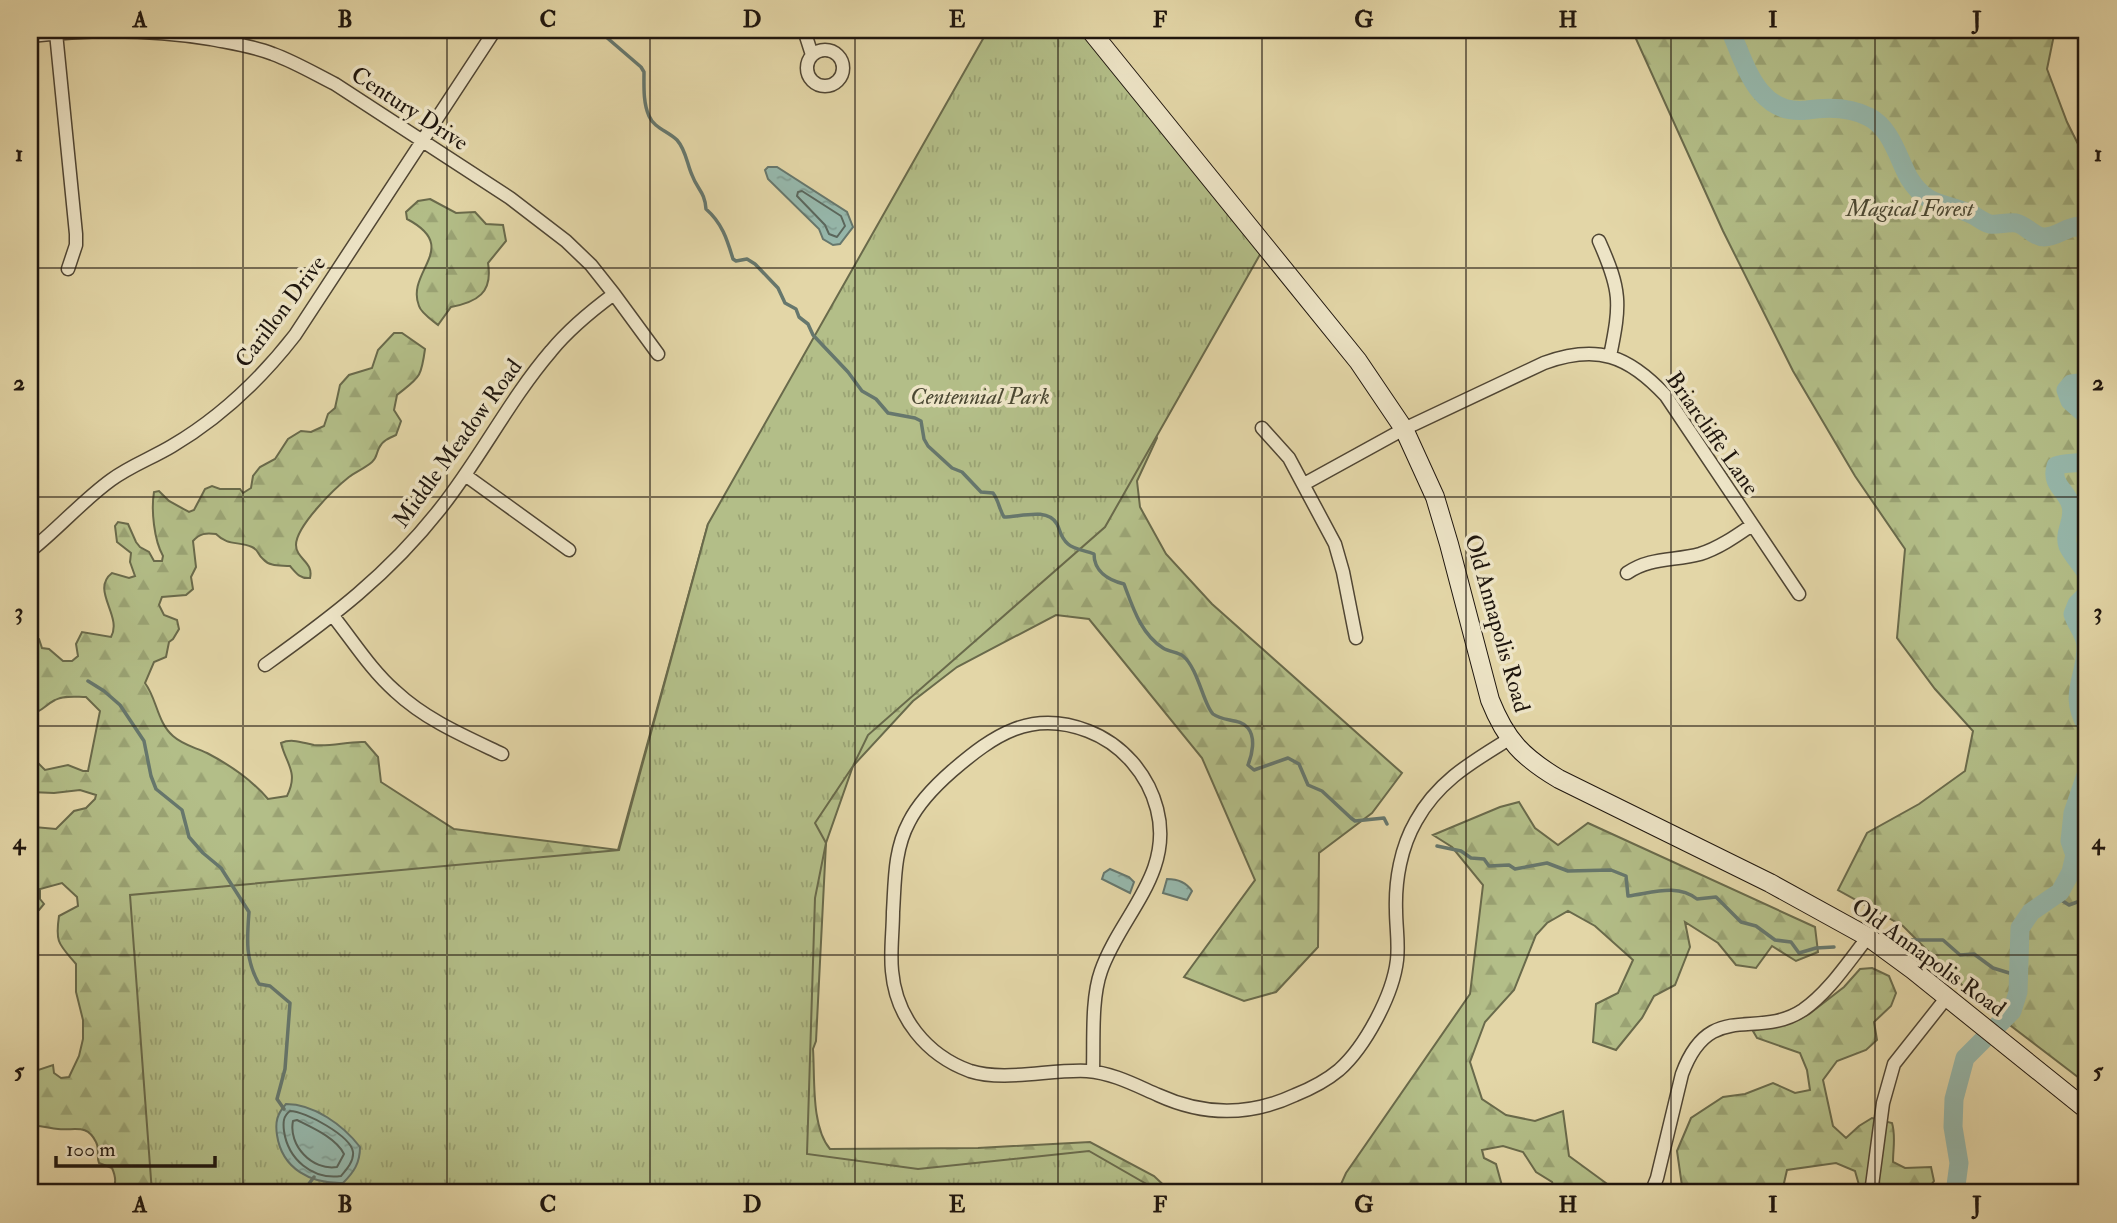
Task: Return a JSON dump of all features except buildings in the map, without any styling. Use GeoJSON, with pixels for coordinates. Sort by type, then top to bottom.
{"type":"FeatureCollection","features":[{"type":"Feature","properties":{"kind":"street","name":"Century Drive"},"geometry":{"type":"LineString","coordinates":[[30,36],[124,30],[238,44],[272,53],[335,84],[539,219],[591,265],[658,355]]}},
{"type":"Feature","properties":{"kind":"street","name":"Carillon Drive"},"geometry":{"type":"LineString","coordinates":[[30,551],[92,494],[114,478],[194,432],[228,407],[263,375],[295,335],[495,30]]}},
{"type":"Feature","properties":{"kind":"street"},"geometry":{"type":"LineString","coordinates":[[804,30],[812,55]]}},
{"type":"Feature","properties":{"kind":"street","name":"Old Annapolis Road"},"geometry":{"type":"LineString","coordinates":[[1090,30],[1358,361],[1404,429],[1435,497],[1450,544],[1487,688],[1499,723],[1509,739],[1528,759],[1559,779],[1770,883],[1868,937],[2087,1110]]}},
{"type":"Feature","properties":{"kind":"street"},"geometry":{"type":"LineString","coordinates":[[56,33],[76,233],[76,245],[68,269]]}},
{"type":"Feature","properties":{"kind":"street"},"geometry":{"type":"LineString","coordinates":[[1599,241],[1611,268],[1618,302],[1618,318],[1610,356]]}},
{"type":"Feature","properties":{"kind":"street","name":"Middle Meadow Road"},"geometry":{"type":"LineString","coordinates":[[265,665],[333,616],[394,562],[418,536],[465,475],[549,352],[581,320],[614,293]]}},
{"type":"Feature","properties":{"kind":"street","name":"Briarcliffe Lane"},"geometry":{"type":"LineString","coordinates":[[1304,484],[1404,429],[1544,363],[1564,356],[1589,353],[1610,356],[1640,370],[1666,396],[1799,594]]}},
{"type":"Feature","properties":{"kind":"street"},"geometry":{"type":"LineString","coordinates":[[1262,428],[1289,458],[1335,544],[1356,638]]}},
{"type":"Feature","properties":{"kind":"street"},"geometry":{"type":"LineString","coordinates":[[465,475],[569,550]]}},
{"type":"Feature","properties":{"kind":"street"},"geometry":{"type":"LineString","coordinates":[[1627,573],[1648,562],[1699,554],[1717,547],[1752,525]]}},
{"type":"Feature","properties":{"kind":"street"},"geometry":{"type":"LineString","coordinates":[[333,616],[376,670],[414,707],[457,733],[502,754]]}},
{"type":"Feature","properties":{"kind":"street"},"geometry":{"type":"LineString","coordinates":[[1093,1071],[1099,974],[1152,879],[1158,858],[1158,811],[1149,786],[1138,768],[1122,751],[1108,741],[1072,726],[1047,723],[1022,726],[999,734],[974,752],[942,779],[910,820],[895,868],[892,970],[898,999],[921,1040],[953,1063],[973,1072],[994,1075],[1058,1070],[1093,1071],[1132,1082],[1179,1104],[1223,1112],[1260,1109],[1295,1096],[1336,1073],[1357,1048],[1392,983],[1397,962],[1397,884],[1401,860],[1415,822],[1433,796],[1453,775],[1509,739]]}},
{"type":"Feature","properties":{"kind":"street"},"geometry":{"type":"LineString","coordinates":[[1651,1193],[1682,1074],[1697,1044],[1723,1027],[1787,1018],[1802,1011],[1834,980],[1868,937]]}},
{"type":"Feature","properties":{"kind":"street"},"geometry":{"type":"LineString","coordinates":[[1871,1193],[1883,1103],[1894,1064],[1947,997]]}},
{"type":"Feature","properties":{"kind":"green space","name":"Centennial Park"},"geometry":{"type":"Polygon","coordinates":[[[988,30],[1083,30],[1262,251],[1105,527],[868,735],[853,766],[815,823],[826,843],[815,898],[807,1154],[918,1169],[1089,1151],[1162,1193],[152,1193],[130,895],[619,850],[708,524],[988,30]]]}},
{"type":"Feature","properties":{"kind":"green space","name":"Magical Forest"},"geometry":{"type":"Polygon","coordinates":[[[1632,30],[2055,30],[2047,69],[2067,122],[2087,162],[2087,1084],[1977,1000],[1903,926],[1838,890],[1867,833],[1919,804],[1965,771],[1973,731],[1935,689],[1897,638],[1905,549],[1855,476],[1793,371],[1723,231],[1632,30]]]}},
{"type":"Feature","properties":{"kind":"green space"},"geometry":{"type":"Polygon","coordinates":[[[430,199],[456,213],[475,212],[486,224],[503,225],[506,241],[488,263],[488,282],[481,294],[475,299],[451,307],[438,325],[420,309],[417,293],[431,250],[430,240],[423,230],[407,219],[406,212],[418,201],[430,199]]]}},
{"type":"Feature","properties":{"kind":"green space"},"geometry":{"type":"Polygon","coordinates":[[[394,333],[402,333],[425,349],[420,372],[397,395],[394,410],[401,421],[396,435],[382,443],[375,459],[335,490],[302,528],[296,545],[299,554],[310,568],[310,578],[296,573],[290,566],[269,563],[252,547],[229,542],[216,534],[198,536],[193,541],[196,567],[191,577],[193,589],[186,595],[162,597],[159,605],[164,615],[177,620],[179,629],[169,642],[166,657],[154,662],[145,683],[164,724],[173,736],[232,768],[255,785],[268,799],[287,796],[292,781],[281,743],[293,741],[320,745],[365,742],[378,757],[381,782],[454,829],[618,850],[708,524],[770,834],[1155,432],[1157,438],[1137,481],[1140,507],[1166,554],[1212,604],[1402,773],[1372,813],[1319,853],[1318,947],[1276,992],[1244,1001],[1184,977],[1255,880],[1202,758],[1089,619],[1056,615],[957,667],[913,701],[853,766],[826,843],[816,1041],[813,1049],[817,1115],[824,1140],[830,1149],[978,1148],[1090,1142],[1154,1176],[1172,1193],[109,1193],[115,1185],[113,1171],[112,1168],[99,1163],[97,1145],[89,1132],[31,1126],[30,1080],[35,1071],[53,1065],[54,1073],[61,1078],[69,1077],[79,1056],[83,1020],[76,992],[76,964],[58,938],[59,916],[78,906],[77,897],[62,883],[40,889],[40,899],[44,904],[39,910],[30,912],[30,829],[56,829],[74,811],[86,808],[96,795],[80,790],[30,792],[30,742],[33,743],[37,762],[45,770],[68,765],[88,771],[100,711],[86,697],[70,697],[59,698],[30,714],[30,636],[39,639],[42,648],[49,649],[63,661],[72,661],[78,656],[76,644],[82,632],[111,637],[114,629],[105,595],[106,580],[112,573],[129,578],[135,576],[130,562],[131,553],[117,542],[115,526],[118,522],[128,524],[136,542],[149,552],[154,561],[162,561],[154,525],[154,492],[159,491],[169,501],[189,512],[194,510],[205,489],[212,486],[220,489],[240,489],[243,493],[251,488],[253,476],[260,467],[275,459],[288,439],[301,431],[311,432],[324,426],[328,414],[335,408],[340,385],[349,375],[372,368],[378,350],[394,333]]]}},
{"type":"Feature","properties":{"kind":"green space"},"geometry":{"type":"Polygon","coordinates":[[[1519,802],[1535,828],[1558,845],[1588,823],[1815,927],[1818,952],[1796,961],[1772,946],[1756,968],[1736,965],[1718,943],[1685,922],[1690,947],[1675,985],[1654,996],[1642,1018],[1616,1050],[1593,1042],[1596,1004],[1618,993],[1633,960],[1595,926],[1568,911],[1547,923],[1536,935],[1514,990],[1485,1022],[1470,1062],[1482,1099],[1506,1115],[1535,1121],[1563,1111],[1569,1156],[1610,1186],[1611,1193],[1556,1193],[1552,1182],[1536,1172],[1523,1152],[1503,1146],[1482,1150],[1484,1158],[1496,1164],[1504,1193],[1337,1193],[1346,1173],[1470,994],[1483,885],[1452,847],[1433,835],[1500,807],[1519,802]]]}},
{"type":"Feature","properties":{"kind":"green space"},"geometry":{"type":"Polygon","coordinates":[[[1872,968],[1889,976],[1896,993],[1891,1006],[1874,1022],[1877,1040],[1866,1050],[1837,1061],[1823,1080],[1833,1126],[1846,1138],[1872,1118],[1892,1123],[1893,1162],[1905,1168],[1931,1167],[1934,1181],[1925,1193],[1857,1193],[1859,1185],[1855,1171],[1836,1163],[1787,1170],[1784,1183],[1794,1193],[1691,1193],[1682,1186],[1677,1151],[1691,1118],[1723,1097],[1745,1094],[1773,1083],[1795,1093],[1810,1090],[1807,1070],[1800,1053],[1757,1038],[1753,1031],[1809,1014],[1844,987],[1860,969],[1872,968]]]}},
{"type":"Feature","properties":{"kind":"water"},"geometry":{"type":"Polygon","coordinates":[[[768,167],[777,167],[847,212],[853,227],[840,244],[833,245],[823,239],[819,229],[768,179],[765,170],[768,167]]]}},
{"type":"Feature","properties":{"kind":"water"},"geometry":{"type":"Polygon","coordinates":[[[1110,869],[1134,882],[1130,893],[1102,879],[1104,873],[1110,869]]]}},
{"type":"Feature","properties":{"kind":"water"},"geometry":{"type":"Polygon","coordinates":[[[1167,879],[1181,882],[1190,888],[1192,891],[1187,900],[1163,893],[1167,879]]]}},
{"type":"Feature","properties":{"kind":"water"},"geometry":{"type":"Polygon","coordinates":[[[286,1104],[307,1108],[327,1117],[360,1147],[356,1167],[343,1183],[309,1177],[285,1157],[276,1126],[277,1118],[286,1104]]]}},
{"type":"Feature","properties":{"kind":"waterway"},"geometry":{"type":"LineString","coordinates":[[598,30],[644,72],[645,100],[649,116],[654,124],[680,144],[704,198],[706,209],[720,226],[733,259],[747,259],[755,264],[778,288],[785,303],[796,309],[813,335],[862,391],[876,399],[888,413],[921,421],[928,446],[952,468],[962,472],[981,492],[993,493],[1004,517],[1033,514],[1047,516],[1057,524],[1068,544],[1094,554],[1099,570],[1124,584],[1139,620],[1155,642],[1181,655],[1188,662],[1213,714],[1248,728],[1253,741],[1248,765],[1254,770],[1288,758],[1299,764],[1308,785],[1322,791],[1355,821],[1384,818],[1387,824]]}},
{"type":"Feature","properties":{"kind":"waterway"},"geometry":{"type":"LineString","coordinates":[[1730,30],[1748,73],[1765,97],[1790,110],[1838,109],[1869,117],[1883,128],[1909,178],[1929,199],[1990,224],[2020,224],[2044,237],[2079,226],[2087,234]]}},
{"type":"Feature","properties":{"kind":"waterway"},"geometry":{"type":"LineString","coordinates":[[2087,382],[2071,384],[2066,390],[2070,401],[2087,416]]}},
{"type":"Feature","properties":{"kind":"waterway"},"geometry":{"type":"LineString","coordinates":[[2087,456],[2083,462],[2056,466],[2055,473],[2057,483],[2067,496],[2072,511],[2067,536],[2068,546],[2087,574]]}},
{"type":"Feature","properties":{"kind":"waterway"},"geometry":{"type":"LineString","coordinates":[[2087,594],[2077,604],[2073,614],[2086,645],[2078,695],[2081,715],[2087,727]]}},
{"type":"Feature","properties":{"kind":"waterway"},"geometry":{"type":"LineString","coordinates":[[88,681],[120,705],[144,741],[156,789],[182,810],[189,837],[221,868],[249,912],[248,949],[254,975],[259,984],[270,986],[290,1003],[285,1069],[277,1099],[284,1109]]}},
{"type":"Feature","properties":{"kind":"waterway"},"geometry":{"type":"LineString","coordinates":[[1955,1193],[1959,1163],[1953,1127],[1954,1099],[1965,1058],[2012,1011],[2018,992],[2020,928],[2031,912],[2060,892],[2071,872],[2075,855],[2070,841],[2073,813],[2087,772]]}},
{"type":"Feature","properties":{"kind":"waterway"},"geometry":{"type":"LineString","coordinates":[[1437,846],[1461,851],[1471,858],[1484,859],[1489,866],[1509,865],[1515,869],[1547,863],[1568,871],[1611,870],[1626,876],[1628,896],[1673,890],[1697,899],[1716,897],[1741,922],[1756,926],[1775,940],[1791,942],[1799,953],[1834,947]]}},
{"type":"Feature","properties":{"kind":"waterway"},"geometry":{"type":"LineString","coordinates":[[2055,896],[2069,905],[2087,895]]}},
{"type":"Feature","properties":{"kind":"waterway"},"geometry":{"type":"LineString","coordinates":[[1906,940],[1943,940],[1960,955],[1974,954],[1993,968],[2019,976]]}},
{"type":"Feature","properties":{"kind":"waterway"},"geometry":{"type":"LineString","coordinates":[[302,1193],[314,1177]]}}]}
